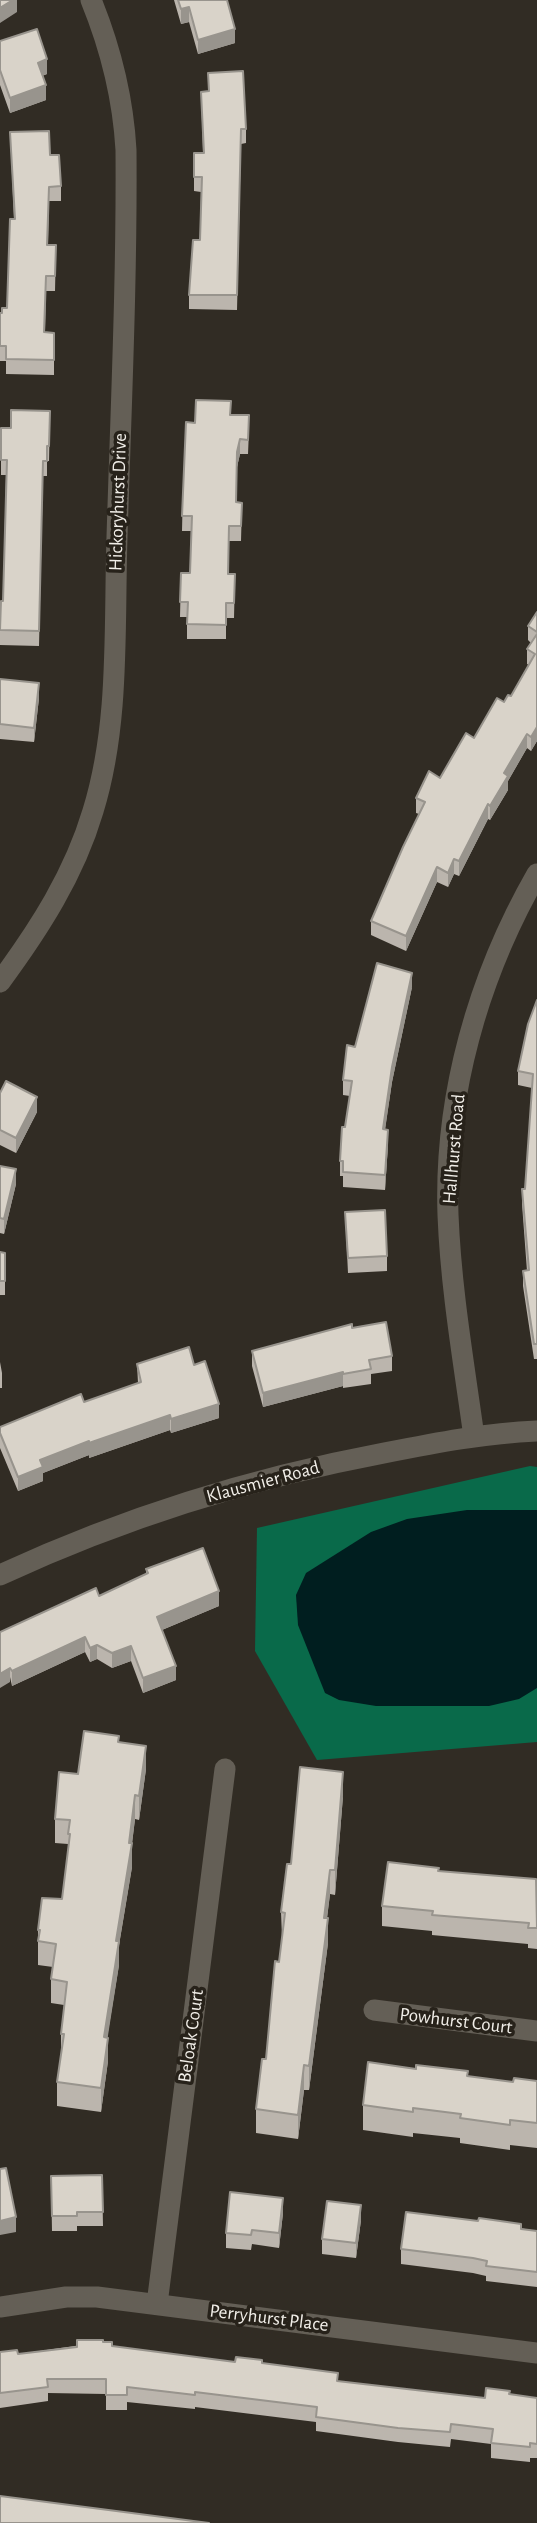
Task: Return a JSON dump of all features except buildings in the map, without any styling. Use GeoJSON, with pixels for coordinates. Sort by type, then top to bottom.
{"type":"FeatureCollection","features":[{"type":"Feature","properties":{"kind":"street","name":"Hickoryhurst Drive"},"geometry":{"type":"LineString","coordinates":[[0,982],[39,929],[72,867],[93,811],[108,751],[114,632],[126,150],[118,79],[91,0]]}},
{"type":"Feature","properties":{"kind":"street","name":"Hallhurst Road"},"geometry":{"type":"LineString","coordinates":[[474,1437],[452,1267],[448,1213],[452,1139],[461,1069],[485,983],[514,917],[537,874]]}},
{"type":"Feature","properties":{"kind":"street","name":"Klausmier Road"},"geometry":{"type":"LineString","coordinates":[[0,1575],[114,1527],[241,1486],[355,1458],[474,1437],[537,1431]]}},
{"type":"Feature","properties":{"kind":"street","name":"Beloak Court"},"geometry":{"type":"LineString","coordinates":[[157,2304],[225,1769]]}},
{"type":"Feature","properties":{"kind":"street","name":"Powhurst Court"},"geometry":{"type":"LineString","coordinates":[[374,2010],[537,2031]]}},
{"type":"Feature","properties":{"kind":"street","name":"Perryhurst Place"},"geometry":{"type":"LineString","coordinates":[[0,2306],[66,2297],[97,2297],[537,2353]]}},
{"type":"Feature","properties":{"kind":"green space"},"geometry":{"type":"Polygon","coordinates":[[[530,1466],[537,1467],[537,1742],[317,1760],[255,1651],[257,1528],[530,1466]]]}},
{"type":"Feature","properties":{"kind":"water"},"geometry":{"type":"Polygon","coordinates":[[[467,1510],[537,1510],[537,1688],[519,1699],[489,1706],[376,1706],[339,1700],[325,1693],[298,1625],[296,1595],[306,1573],[371,1532],[407,1519],[467,1510]]]}}]}
